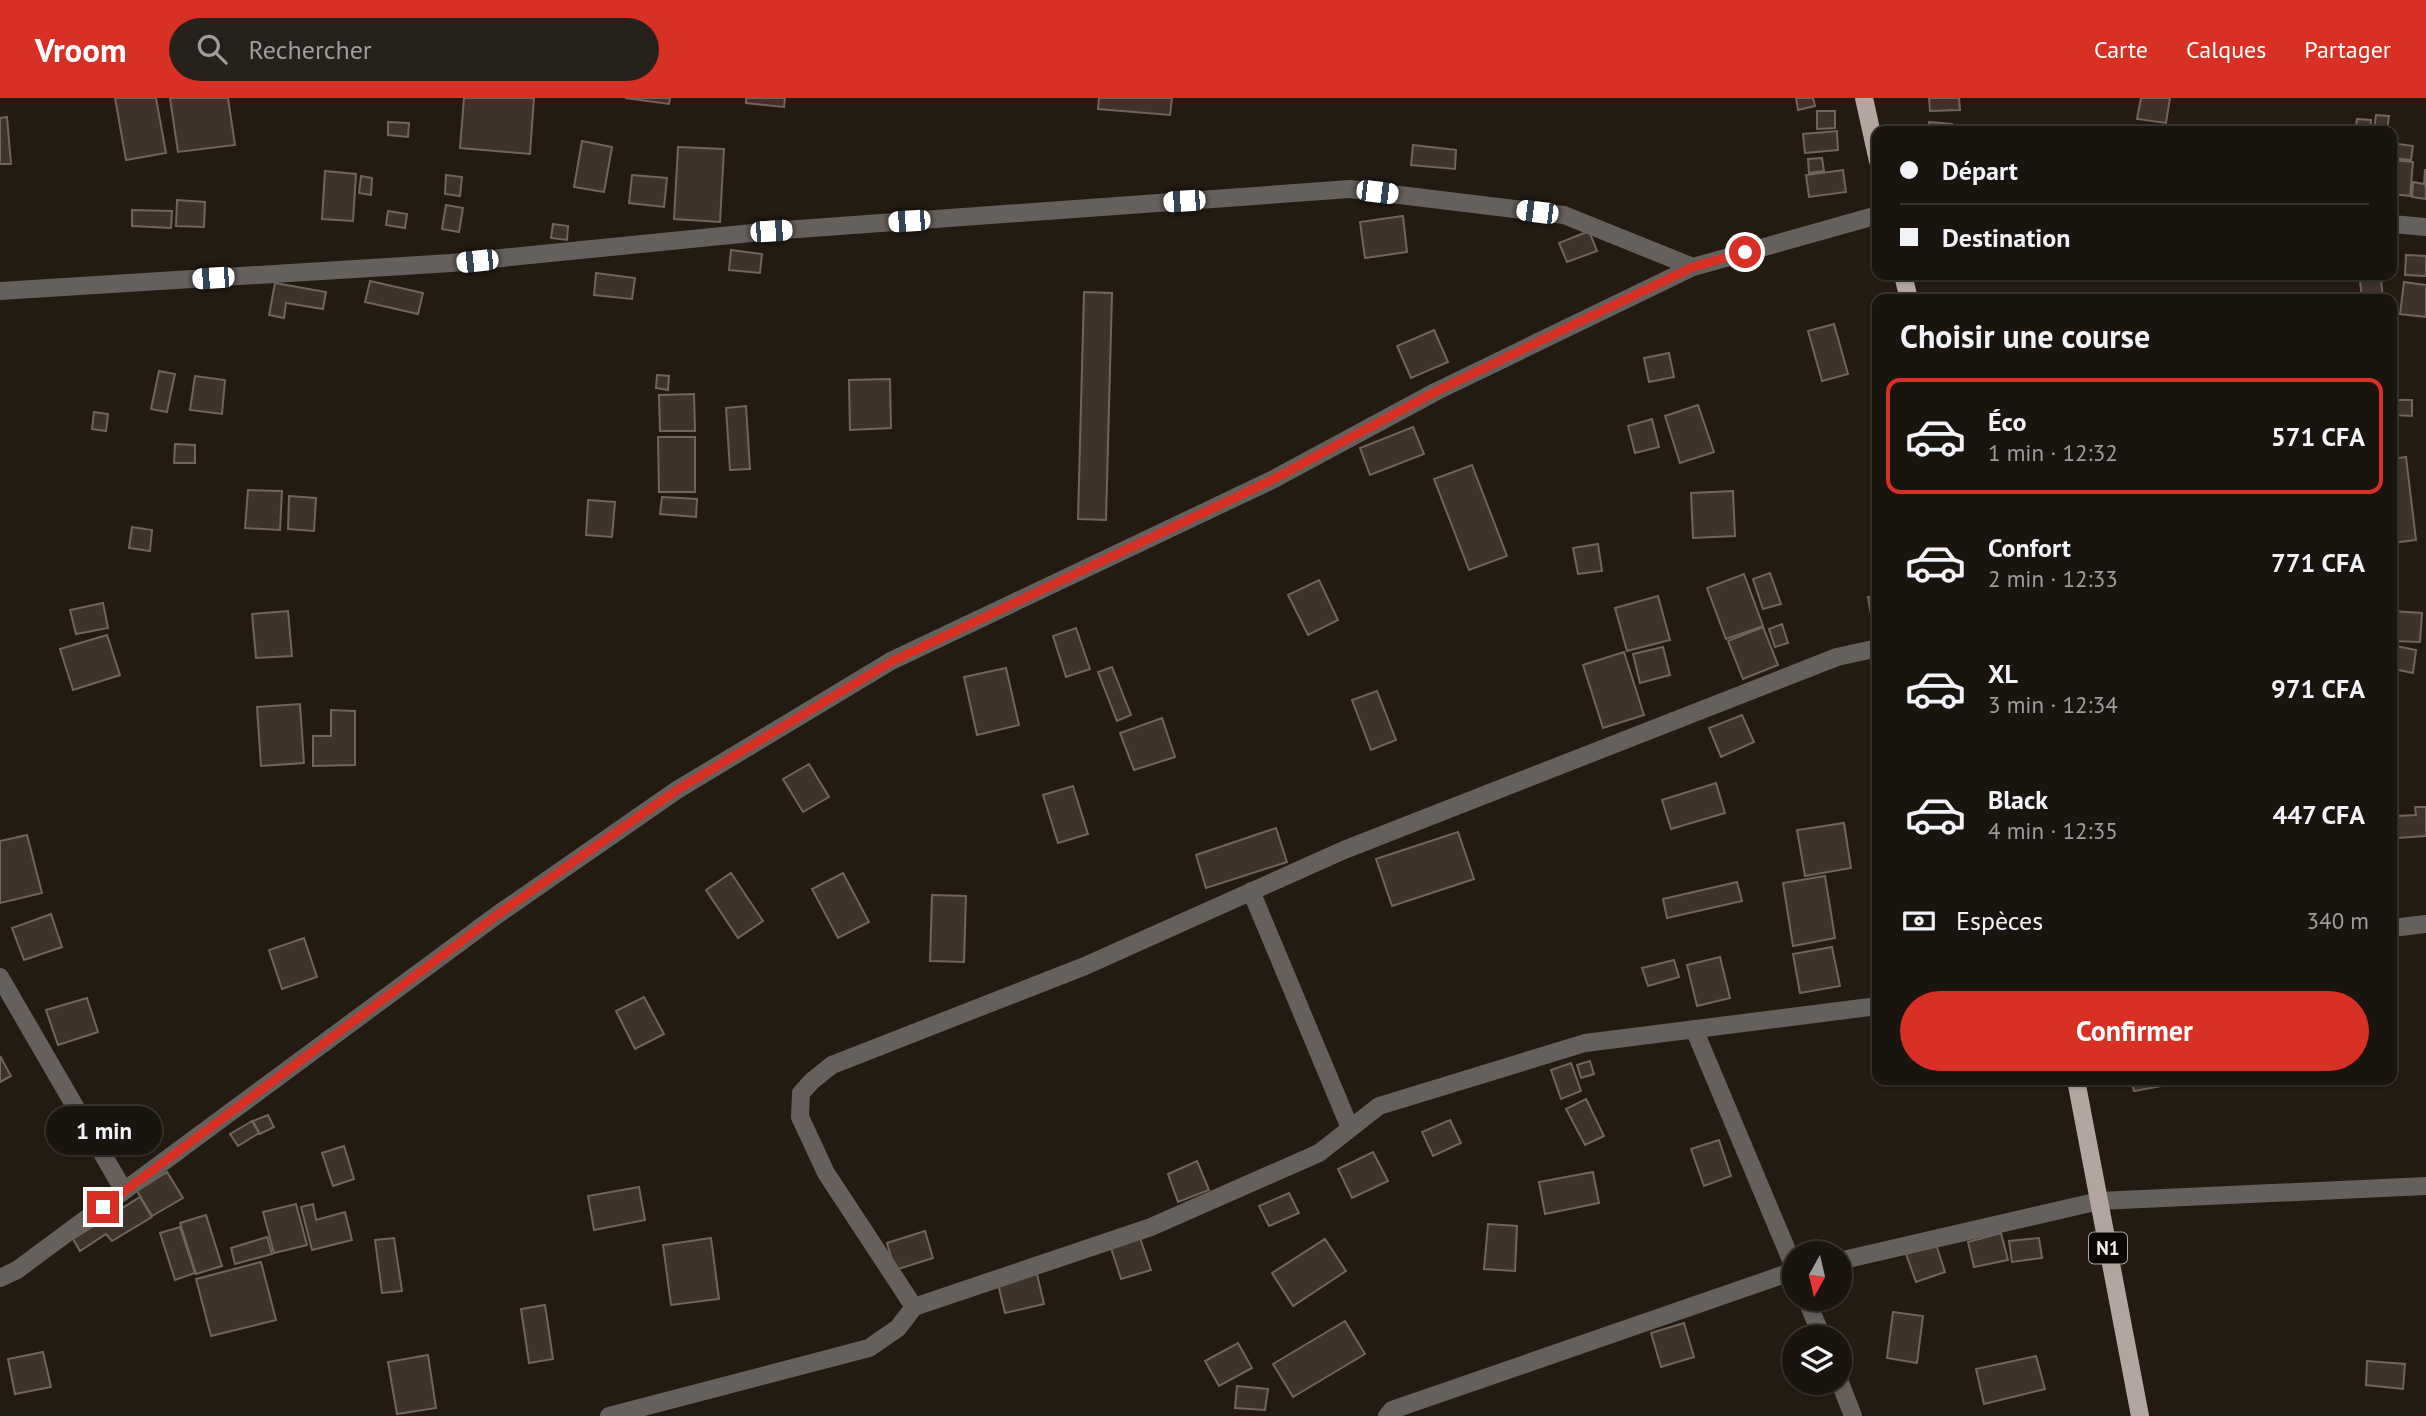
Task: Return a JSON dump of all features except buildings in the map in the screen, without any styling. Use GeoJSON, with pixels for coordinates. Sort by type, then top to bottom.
{"type":"FeatureCollection","features":[{"type":"Feature","properties":{"kind":"main road"},"geometry":{"type":"LineString","coordinates":[[1864,98],[1872,133]]}},
{"type":"Feature","properties":{"kind":"main road","name":"N1"},"geometry":{"type":"LineString","coordinates":[[2077,1085],[2140,1416]]}},
{"type":"Feature","properties":{"kind":"street"},"geometry":{"type":"LineString","coordinates":[[0,291],[451,263],[771,231],[1350,189],[1564,215],[1693,267]]}},
{"type":"Feature","properties":{"kind":"street"},"geometry":{"type":"LineString","coordinates":[[0,1278],[17,1270],[497,915],[677,790],[880,668],[1272,480],[1437,391],[1693,267],[1872,217]]}},
{"type":"Feature","properties":{"kind":"street"},"geometry":{"type":"LineString","coordinates":[[2397,224],[2426,226]]}},
{"type":"Feature","properties":{"kind":"street"},"geometry":{"type":"LineString","coordinates":[[914,1307],[826,1173],[800,1117],[801,1093],[832,1065],[1085,966],[1344,850],[1824,662],[1872,650]]}},
{"type":"Feature","properties":{"kind":"street"},"geometry":{"type":"LineString","coordinates":[[1251,891],[1350,1128]]}},
{"type":"Feature","properties":{"kind":"street"},"geometry":{"type":"LineString","coordinates":[[2397,927],[2426,924]]}},
{"type":"Feature","properties":{"kind":"street"},"geometry":{"type":"LineString","coordinates":[[0,977],[124,1191]]}},
{"type":"Feature","properties":{"kind":"street"},"geometry":{"type":"LineString","coordinates":[[610,1416],[869,1348],[898,1328],[914,1307],[1151,1227],[1319,1153],[1379,1106],[1585,1043],[1872,1007]]}},
{"type":"Feature","properties":{"kind":"street"},"geometry":{"type":"LineString","coordinates":[[1694,1029],[1782,1241]]}},
{"type":"Feature","properties":{"kind":"street"},"geometry":{"type":"LineString","coordinates":[[1852,1258],[2099,1201],[2426,1186]]}},
{"type":"Feature","properties":{"kind":"street"},"geometry":{"type":"LineString","coordinates":[[1387,1416],[1392,1410],[1782,1273]]}},
{"type":"Feature","properties":{"kind":"street"},"geometry":{"type":"LineString","coordinates":[[1845,1395],[1853,1416]]}},
{"type":"Feature","properties":{"kind":"route"},"geometry":{"type":"LineString","coordinates":[[103,1207],[497,915],[677,790],[891,662],[1272,480],[1437,391],[1693,267],[1745,252]]}}]}
